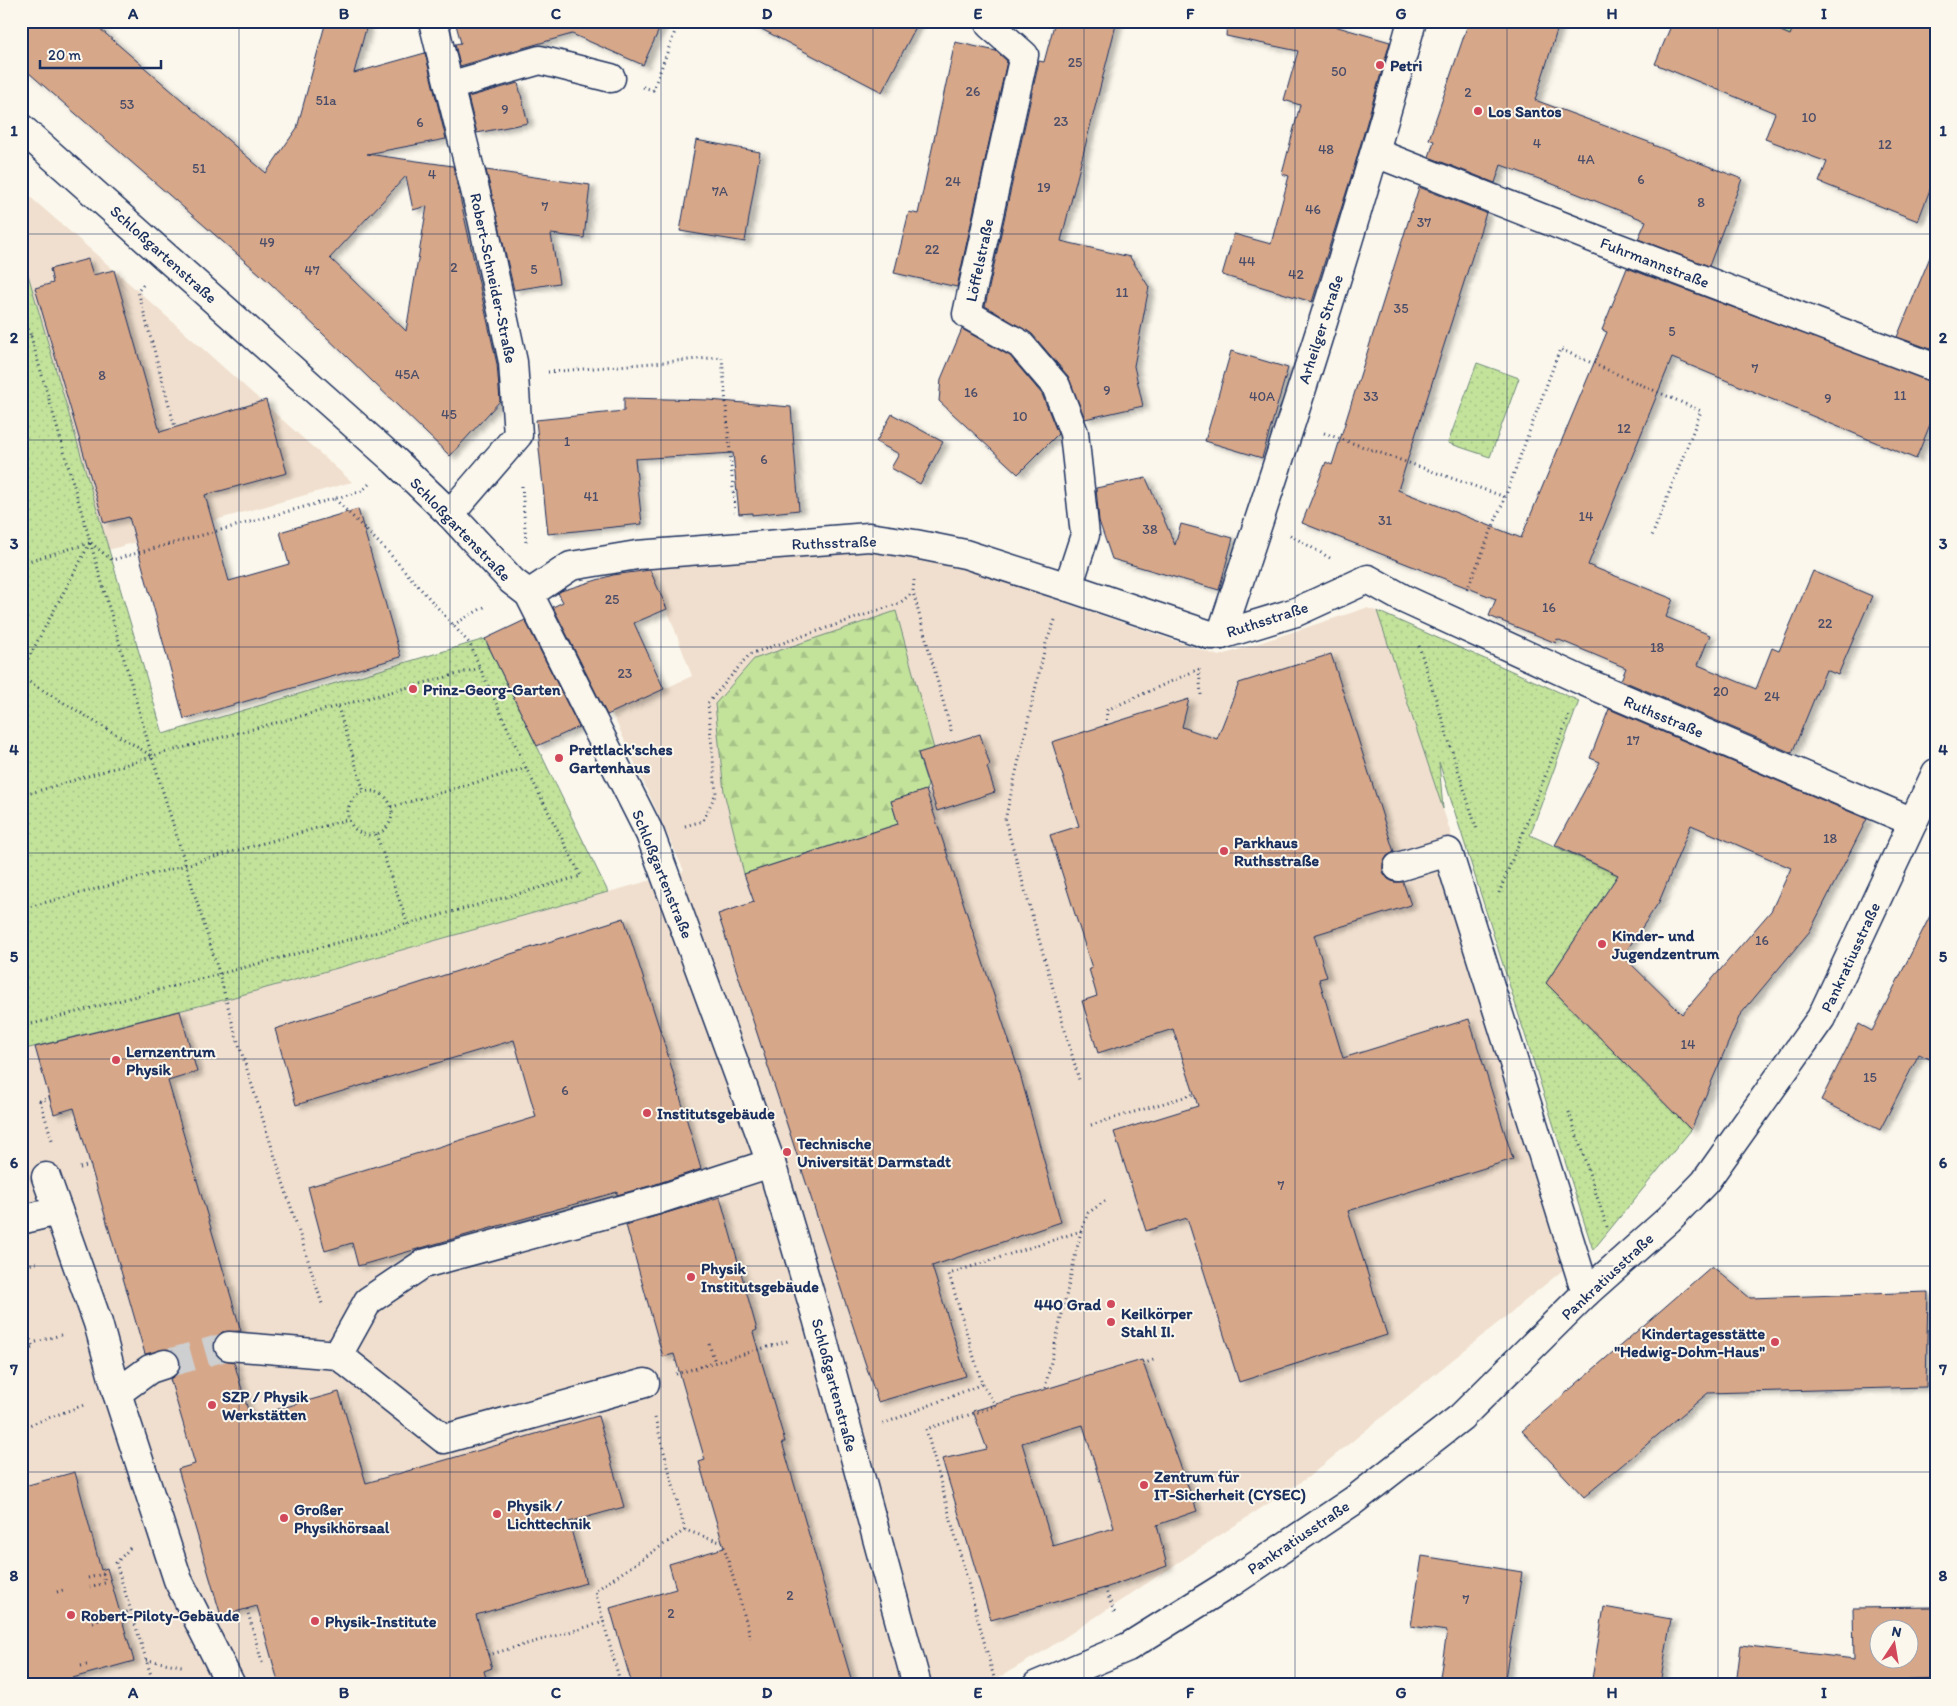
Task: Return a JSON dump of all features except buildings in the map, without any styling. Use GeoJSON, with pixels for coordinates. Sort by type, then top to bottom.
{"type":"FeatureCollection","features":[{"type":"Feature","properties":{"kind":"street","name":"Robert-Schneider-Straße"},"geometry":{"type":"LineString","coordinates":[[433,21],[482,218],[513,362],[518,435]]}},
{"type":"Feature","properties":{"kind":"street","name":"Löffelstraße"},"geometry":{"type":"LineString","coordinates":[[991,21],[990,25],[1024,55],[967,314],[1020,344],[1056,386],[1074,433],[1085,535],[1068,586]]}},
{"type":"Feature","properties":{"kind":"street","name":"Arheilger Straße"},"geometry":{"type":"LineString","coordinates":[[1215,635],[1260,518],[1376,153],[1412,21]]}},
{"type":"Feature","properties":{"kind":"street"},"geometry":{"type":"LineString","coordinates":[[449,86],[540,60],[611,78]]}},
{"type":"Feature","properties":{"kind":"street","name":"Schloßgartenstraße"},"geometry":{"type":"LineString","coordinates":[[21,128],[395,461],[450,514],[512,581],[529,594],[650,834],[771,1163],[850,1438],[917,1685]]}},
{"type":"Feature","properties":{"kind":"street","name":"Fuhrmannstraße"},"geometry":{"type":"LineString","coordinates":[[1376,153],[1621,249],[1936,368]]}},
{"type":"Feature","properties":{"kind":"street"},"geometry":{"type":"LineString","coordinates":[[450,514],[518,435]]}},
{"type":"Feature","properties":{"kind":"street","name":"Ruthsstraße"},"geometry":{"type":"LineString","coordinates":[[529,594],[571,566],[637,555],[869,537],[965,554],[1215,635],[1296,612],[1368,579],[1404,599],[1583,681],[1913,822]]}},
{"type":"Feature","properties":{"kind":"street","name":"Pankratiusstraße"},"geometry":{"type":"LineString","coordinates":[[1037,1685],[1128,1648],[1354,1501],[1461,1417],[1586,1293],[1669,1219],[1705,1182],[1821,1018],[1936,773]]}},
{"type":"Feature","properties":{"kind":"street"},"geometry":{"type":"LineString","coordinates":[[1398,867],[1448,852],[1586,1293]]}},
{"type":"Feature","properties":{"kind":"street"},"geometry":{"type":"LineString","coordinates":[[338,1355],[368,1301],[423,1264],[657,1200],[771,1163]]}},
{"type":"Feature","properties":{"kind":"street"},"geometry":{"type":"LineString","coordinates":[[46,1177],[98,1323],[117,1393],[178,1580],[231,1685]]}},
{"type":"Feature","properties":{"kind":"street"},"geometry":{"type":"LineString","coordinates":[[21,1220],[58,1211]]}},
{"type":"Feature","properties":{"kind":"street"},"geometry":{"type":"LineString","coordinates":[[229,1346],[338,1355],[444,1439],[645,1383]]}},
{"type":"Feature","properties":{"kind":"street"},"geometry":{"type":"LineString","coordinates":[[117,1393],[150,1369],[165,1364]]}},
{"type":"Feature","properties":{"kind":"path"},"geometry":{"type":"LineString","coordinates":[[611,78],[654,90],[679,21]]}},
{"type":"Feature","properties":{"kind":"path"},"geometry":{"type":"LineString","coordinates":[[166,256],[138,291],[175,427]]}},
{"type":"Feature","properties":{"kind":"path"},"geometry":{"type":"LineString","coordinates":[[21,305],[152,756],[219,973],[234,1029],[338,1355]]}},
{"type":"Feature","properties":{"kind":"path"},"geometry":{"type":"LineString","coordinates":[[21,340],[31,337]]}},
{"type":"Feature","properties":{"kind":"path"},"geometry":{"type":"LineString","coordinates":[[1454,621],[1505,497],[1560,349],[1701,411],[1652,536]]}},
{"type":"Feature","properties":{"kind":"path"},"geometry":{"type":"LineString","coordinates":[[515,375],[722,357],[738,548]]}},
{"type":"Feature","properties":{"kind":"path"},"geometry":{"type":"LineString","coordinates":[[1291,421],[1505,497]]}},
{"type":"Feature","properties":{"kind":"path"},"geometry":{"type":"LineString","coordinates":[[518,435],[529,594]]}},
{"type":"Feature","properties":{"kind":"path"},"geometry":{"type":"LineString","coordinates":[[90,542],[112,560],[362,491],[395,461]]}},
{"type":"Feature","properties":{"kind":"path"},"geometry":{"type":"LineString","coordinates":[[21,1027],[219,973],[408,925],[581,876],[526,768],[470,644],[387,551],[335,498]]}},
{"type":"Feature","properties":{"kind":"path"},"geometry":{"type":"LineString","coordinates":[[1260,518],[1368,579]]}},
{"type":"Feature","properties":{"kind":"path"},"geometry":{"type":"LineString","coordinates":[[21,563],[90,542]]}},
{"type":"Feature","properties":{"kind":"path"},"geometry":{"type":"LineString","coordinates":[[21,672],[90,542]]}},
{"type":"Feature","properties":{"kind":"path"},"geometry":{"type":"LineString","coordinates":[[1068,586],[1046,643],[1005,820],[1080,1083]]}},
{"type":"Feature","properties":{"kind":"path"},"geometry":{"type":"LineString","coordinates":[[650,834],[703,821],[716,793],[708,703],[750,654],[900,603],[913,592],[952,734]]}},
{"type":"Feature","properties":{"kind":"path"},"geometry":{"type":"LineString","coordinates":[[1201,695],[1199,669],[1215,635]]}},
{"type":"Feature","properties":{"kind":"path"},"geometry":{"type":"LineString","coordinates":[[21,796],[152,756],[480,668]]}},
{"type":"Feature","properties":{"kind":"path"},"geometry":{"type":"LineString","coordinates":[[1106,725],[1107,710],[1199,669]]}},
{"type":"Feature","properties":{"kind":"path"},"geometry":{"type":"LineString","coordinates":[[21,677],[152,756]]}},
{"type":"Feature","properties":{"kind":"path"},"geometry":{"type":"LineString","coordinates":[[1498,896],[1583,681]]}},
{"type":"Feature","properties":{"kind":"path"},"geometry":{"type":"LineString","coordinates":[[338,707],[364,792]]}},
{"type":"Feature","properties":{"kind":"path"},"geometry":{"type":"LineString","coordinates":[[391,807],[526,768]]}},
{"type":"Feature","properties":{"kind":"path"},"geometry":{"type":"LineString","coordinates":[[370,790],[383,795],[391,807],[392,814],[387,826],[376,834],[356,830],[349,819],[348,812],[352,799],[364,792],[370,790]]}},
{"type":"Feature","properties":{"kind":"path"},"geometry":{"type":"LineString","coordinates":[[21,909],[349,819]]}},
{"type":"Feature","properties":{"kind":"path"},"geometry":{"type":"LineString","coordinates":[[376,834],[408,925]]}},
{"type":"Feature","properties":{"kind":"path"},"geometry":{"type":"LineString","coordinates":[[1091,1125],[1194,1094]]}},
{"type":"Feature","properties":{"kind":"path"},"geometry":{"type":"LineString","coordinates":[[50,1098],[40,1101],[53,1144]]}},
{"type":"Feature","properties":{"kind":"path"},"geometry":{"type":"LineString","coordinates":[[1045,1388],[1081,1231],[1088,1213],[1108,1199]]}},
{"type":"Feature","properties":{"kind":"path"},"geometry":{"type":"LineString","coordinates":[[996,1685],[926,1429],[996,1406],[982,1384],[949,1274],[1081,1231]]}},
{"type":"Feature","properties":{"kind":"path"},"geometry":{"type":"LineString","coordinates":[[21,1267],[36,1263]]}},
{"type":"Feature","properties":{"kind":"path"},"geometry":{"type":"LineString","coordinates":[[685,1530],[645,1383],[820,1331]]}},
{"type":"Feature","properties":{"kind":"path"},"geometry":{"type":"LineString","coordinates":[[36,1342],[49,1338]]}},
{"type":"Feature","properties":{"kind":"path"},"geometry":{"type":"LineString","coordinates":[[21,1342],[30,1339],[33,1348],[21,1351]]}},
{"type":"Feature","properties":{"kind":"path"},"geometry":{"type":"LineString","coordinates":[[710,1344],[715,1362]]}},
{"type":"Feature","properties":{"kind":"path"},"geometry":{"type":"LineString","coordinates":[[1143,1364],[1156,1359]]}},
{"type":"Feature","properties":{"kind":"path"},"geometry":{"type":"LineString","coordinates":[[850,1438],[982,1384]]}},
{"type":"Feature","properties":{"kind":"path"},"geometry":{"type":"LineString","coordinates":[[21,1428],[117,1393]]}},
{"type":"Feature","properties":{"kind":"path"},"geometry":{"type":"LineString","coordinates":[[621,1685],[595,1591],[685,1530]]}},
{"type":"Feature","properties":{"kind":"path"},"geometry":{"type":"LineString","coordinates":[[685,1530],[723,1543],[751,1638]]}},
{"type":"Feature","properties":{"kind":"path"},"geometry":{"type":"LineString","coordinates":[[116,1563],[154,1685]]}},
{"type":"Feature","properties":{"kind":"path"},"geometry":{"type":"LineString","coordinates":[[88,1578],[103,1574],[105,1583],[90,1587]]}},
{"type":"Feature","properties":{"kind":"path"},"geometry":{"type":"LineString","coordinates":[[57,1592],[66,1589]]}},
{"type":"Feature","properties":{"kind":"path"},"geometry":{"type":"LineString","coordinates":[[247,1609],[266,1675]]}},
{"type":"Feature","properties":{"kind":"path"},"geometry":{"type":"LineString","coordinates":[[93,1622],[131,1611]]}},
{"type":"Feature","properties":{"kind":"path"},"geometry":{"type":"LineString","coordinates":[[488,1655],[604,1622]]}},
{"type":"Feature","properties":{"kind":"path"},"geometry":{"type":"LineString","coordinates":[[81,1666],[90,1664]]}},
{"type":"Feature","properties":{"kind":"shaded area"},"geometry":{"type":"Polygon","coordinates":[[[21,189],[352,482],[108,550],[21,251],[21,189]]]}},
{"type":"Feature","properties":{"kind":"shaded area","name":"Technische Universität Darmstadt"},"geometry":{"type":"Polygon","coordinates":[[[891,551],[953,564],[1219,656],[1366,608],[1377,611],[1443,809],[1584,1253],[1307,1478],[1044,1651],[986,1685],[21,1685],[21,1050],[227,999],[684,871],[612,713],[692,676],[667,609],[649,568],[814,552],[891,551]]]}},
{"type":"Feature","properties":{"kind":"green space"},"geometry":{"type":"Polygon","coordinates":[[[1758,21],[1796,21],[1790,35],[1758,21]]]}},
{"type":"Feature","properties":{"kind":"green space","name":"Prinz-Georg-Garten"},"geometry":{"type":"Polygon","coordinates":[[[21,251],[163,734],[485,639],[608,892],[227,999],[21,1050],[21,251]]]}},
{"type":"Feature","properties":{"kind":"green space"},"geometry":{"type":"Polygon","coordinates":[[[1477,363],[1519,378],[1490,457],[1448,443],[1477,363]]]}},
{"type":"Feature","properties":{"kind":"green space"},"geometry":{"type":"Polygon","coordinates":[[[896,611],[934,749],[918,754],[928,785],[926,790],[891,801],[898,824],[744,874],[724,792],[715,704],[754,659],[896,611]]]}},
{"type":"Feature","properties":{"kind":"green space"},"geometry":{"type":"Polygon","coordinates":[[[1377,611],[1579,701],[1530,835],[1618,875],[1546,983],[1691,1130],[1593,1250],[1439,762],[1443,809],[1377,611]]]}},
{"type":"Feature","properties":{"kind":"tunnel"},"geometry":{"type":"LineString","coordinates":[[165,1364],[229,1346]]}},
{"type":"Feature","properties":{"kind":"place","name":"Petri"},"geometry":{"type":"Point","coordinates":[1380,65]}},
{"type":"Feature","properties":{"kind":"place","name":"Los Santos"},"geometry":{"type":"Point","coordinates":[1478,111]}},
{"type":"Feature","properties":{"kind":"place","name":"Prinz-Georg-Garten"},"geometry":{"type":"Point","coordinates":[413,689]}},
{"type":"Feature","properties":{"kind":"place","name":"Prettlack'sches Gartenhaus"},"geometry":{"type":"Point","coordinates":[559,758]}},
{"type":"Feature","properties":{"kind":"place","name":"Parkhaus Ruthsstraße"},"geometry":{"type":"Point","coordinates":[1224,851]}},
{"type":"Feature","properties":{"kind":"place","name":"Kinder- und Jugendzentrum"},"geometry":{"type":"Point","coordinates":[1602,944]}},
{"type":"Feature","properties":{"kind":"place","name":"Lernzentrum Physik"},"geometry":{"type":"Point","coordinates":[116,1060]}},
{"type":"Feature","properties":{"kind":"place","name":"Institutsgebäude"},"geometry":{"type":"Point","coordinates":[647,1113]}},
{"type":"Feature","properties":{"kind":"place","name":"Technische Universität Darmstadt"},"geometry":{"type":"Point","coordinates":[787,1152]}},
{"type":"Feature","properties":{"kind":"place","name":"Physik Institutsgebäude"},"geometry":{"type":"Point","coordinates":[691,1277]}},
{"type":"Feature","properties":{"kind":"place","name":"440 Grad"},"geometry":{"type":"Point","coordinates":[1111,1304]}},
{"type":"Feature","properties":{"kind":"place","name":"Keilkörper Stahl II."},"geometry":{"type":"Point","coordinates":[1111,1322]}},
{"type":"Feature","properties":{"kind":"place","name":"Kindertagesstätte \"Hedwig-Dohm-Haus\""},"geometry":{"type":"Point","coordinates":[1775,1342]}},
{"type":"Feature","properties":{"kind":"place","name":"SZP / Physik Werkstätten"},"geometry":{"type":"Point","coordinates":[212,1405]}},
{"type":"Feature","properties":{"kind":"place","name":"Zentrum für IT-Sicherheit (CYSEC)"},"geometry":{"type":"Point","coordinates":[1144,1485]}},
{"type":"Feature","properties":{"kind":"place","name":"Physik / Lichttechnik"},"geometry":{"type":"Point","coordinates":[497,1514]}},
{"type":"Feature","properties":{"kind":"place","name":"Großer Physikhörsaal"},"geometry":{"type":"Point","coordinates":[284,1518]}},
{"type":"Feature","properties":{"kind":"place","name":"Robert-Piloty-Gebäude"},"geometry":{"type":"Point","coordinates":[71,1615]}},
{"type":"Feature","properties":{"kind":"place","name":"Physik-Institute"},"geometry":{"type":"Point","coordinates":[315,1621]}}]}
